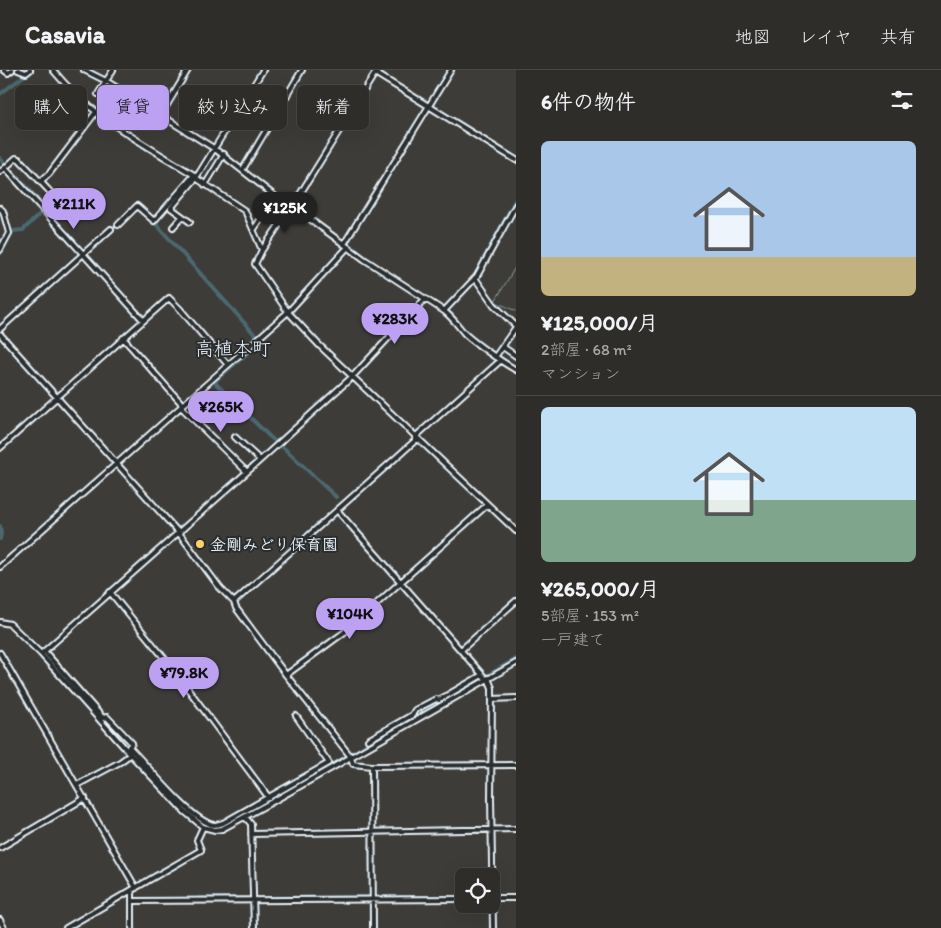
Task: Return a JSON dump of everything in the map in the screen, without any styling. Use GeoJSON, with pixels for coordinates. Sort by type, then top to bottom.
{"type":"FeatureCollection","features":[{"type":"Feature","properties":{"kind":"street"},"geometry":{"type":"LineString","coordinates":[[4,70],[8,73],[12,70]]}},
{"type":"Feature","properties":{"kind":"street"},"geometry":{"type":"LineString","coordinates":[[18,70],[26,74],[30,70]]}},
{"type":"Feature","properties":{"kind":"street"},"geometry":{"type":"LineString","coordinates":[[53,70],[77,96],[96,112],[245,211],[262,250]]}},
{"type":"Feature","properties":{"kind":"street"},"geometry":{"type":"LineString","coordinates":[[84,70],[112,85]]}},
{"type":"Feature","properties":{"kind":"street"},"geometry":{"type":"LineString","coordinates":[[104,85],[113,70]]}},
{"type":"Feature","properties":{"kind":"street"},"geometry":{"type":"LineString","coordinates":[[169,102],[188,70]]}},
{"type":"Feature","properties":{"kind":"street"},"geometry":{"type":"LineString","coordinates":[[190,222],[171,208],[215,149],[263,70]]}},
{"type":"Feature","properties":{"kind":"street"},"geometry":{"type":"LineString","coordinates":[[242,169],[302,70]]}},
{"type":"Feature","properties":{"kind":"street"},"geometry":{"type":"LineString","coordinates":[[0,567],[288,312],[346,246],[451,70]]}},
{"type":"Feature","properties":{"kind":"street"},"geometry":{"type":"LineString","coordinates":[[515,529],[487,505],[352,377],[288,312],[256,267],[255,261],[292,207],[376,72],[516,160]]}},
{"type":"Feature","properties":{"kind":"street"},"geometry":{"type":"LineString","coordinates":[[42,183],[42,180],[96,112]]}},
{"type":"Feature","properties":{"kind":"street"},"geometry":{"type":"LineString","coordinates":[[169,120],[224,154],[276,197],[364,260],[444,311],[453,318],[465,334],[500,361],[516,370]]}},
{"type":"Feature","properties":{"kind":"street"},"geometry":{"type":"LineString","coordinates":[[205,185],[224,154]]}},
{"type":"Feature","properties":{"kind":"street"},"geometry":{"type":"LineString","coordinates":[[0,172],[16,158],[19,159],[54,196],[55,200]]}},
{"type":"Feature","properties":{"kind":"street"},"geometry":{"type":"LineString","coordinates":[[5,168],[143,320]]}},
{"type":"Feature","properties":{"kind":"street"},"geometry":{"type":"LineString","coordinates":[[118,225],[137,206],[154,221],[195,176]]}},
{"type":"Feature","properties":{"kind":"street"},"geometry":{"type":"LineString","coordinates":[[43,211],[63,194],[71,203]]}},
{"type":"Feature","properties":{"kind":"street"},"geometry":{"type":"LineString","coordinates":[[254,229],[276,197]]}},
{"type":"Feature","properties":{"kind":"street"},"geometry":{"type":"LineString","coordinates":[[444,311],[475,278],[516,205]]}},
{"type":"Feature","properties":{"kind":"street"},"geometry":{"type":"LineString","coordinates":[[0,208],[3,211],[9,233],[0,250]]}},
{"type":"Feature","properties":{"kind":"street"},"geometry":{"type":"LineString","coordinates":[[172,228],[182,216]]}},
{"type":"Feature","properties":{"kind":"street"},"geometry":{"type":"LineString","coordinates":[[0,329],[112,230]]}},
{"type":"Feature","properties":{"kind":"street"},"geometry":{"type":"LineString","coordinates":[[475,278],[494,305],[516,327],[495,357]]}},
{"type":"Feature","properties":{"kind":"street"},"geometry":{"type":"LineString","coordinates":[[0,448],[169,298],[228,365]]}},
{"type":"Feature","properties":{"kind":"street"},"geometry":{"type":"LineString","coordinates":[[42,652],[179,533],[352,377],[424,299]]}},
{"type":"Feature","properties":{"kind":"street"},"geometry":{"type":"LineString","coordinates":[[0,334],[179,533],[220,588],[234,602],[236,608],[286,675],[351,757],[353,764],[372,766],[516,765]]}},
{"type":"Feature","properties":{"kind":"street"},"geometry":{"type":"LineString","coordinates":[[123,338],[182,406],[247,472]]}},
{"type":"Feature","properties":{"kind":"street"},"geometry":{"type":"LineString","coordinates":[[503,347],[516,356]]}},
{"type":"Feature","properties":{"kind":"street"},"geometry":{"type":"LineString","coordinates":[[234,602],[500,361]]}},
{"type":"Feature","properties":{"kind":"street"},"geometry":{"type":"LineString","coordinates":[[235,438],[260,460]]}},
{"type":"Feature","properties":{"kind":"street"},"geometry":{"type":"LineString","coordinates":[[286,675],[346,631],[487,505]]}},
{"type":"Feature","properties":{"kind":"street"},"geometry":{"type":"LineString","coordinates":[[337,510],[487,679],[492,688],[492,868]]}},
{"type":"Feature","properties":{"kind":"street"},"geometry":{"type":"LineString","coordinates":[[110,592],[174,670],[272,802]]}},
{"type":"Feature","properties":{"kind":"street"},"geometry":{"type":"LineString","coordinates":[[461,650],[516,601]]}},
{"type":"Feature","properties":{"kind":"street"},"geometry":{"type":"LineString","coordinates":[[0,622],[10,624],[42,652],[103,718],[107,717],[132,743],[129,747],[132,753],[188,809],[210,827]]}},
{"type":"Feature","properties":{"kind":"street"},"geometry":{"type":"LineString","coordinates":[[42,652],[184,812],[215,830],[222,829],[272,802],[516,663]]}},
{"type":"Feature","properties":{"kind":"street"},"geometry":{"type":"LineString","coordinates":[[0,654],[85,798],[134,889],[132,928]]}},
{"type":"Feature","properties":{"kind":"street"},"geometry":{"type":"LineString","coordinates":[[368,740],[412,715],[415,710],[436,699],[439,700],[482,675]]}},
{"type":"Feature","properties":{"kind":"street"},"geometry":{"type":"LineString","coordinates":[[492,699],[516,698]]}},
{"type":"Feature","properties":{"kind":"street"},"geometry":{"type":"LineString","coordinates":[[66,928],[201,850],[197,840],[210,827],[223,823],[329,763],[296,716]]}},
{"type":"Feature","properties":{"kind":"street"},"geometry":{"type":"LineString","coordinates":[[77,785],[120,762],[132,753]]}},
{"type":"Feature","properties":{"kind":"street"},"geometry":{"type":"LineString","coordinates":[[372,766],[373,928]]}},
{"type":"Feature","properties":{"kind":"street"},"geometry":{"type":"LineString","coordinates":[[0,848],[85,798]]}},
{"type":"Feature","properties":{"kind":"street"},"geometry":{"type":"LineString","coordinates":[[245,816],[251,824],[254,928]]}},
{"type":"Feature","properties":{"kind":"street"},"geometry":{"type":"LineString","coordinates":[[251,834],[372,830],[516,829]]}},
{"type":"Feature","properties":{"kind":"street"},"geometry":{"type":"LineString","coordinates":[[500,898],[516,898]]}},
{"type":"Feature","properties":{"kind":"street"},"geometry":{"type":"LineString","coordinates":[[132,901],[455,899]]}},
{"type":"Feature","properties":{"kind":"street"},"geometry":{"type":"LineString","coordinates":[[492,913],[493,928]]}},
{"type":"Feature","properties":{"kind":"street"},"geometry":{"type":"LineString","coordinates":[[0,920],[4,928]]}},
{"type":"Feature","properties":{"kind":"waterway"},"geometry":{"type":"LineString","coordinates":[[0,94],[28,73]]}},
{"type":"Feature","properties":{"kind":"waterway"},"geometry":{"type":"LineString","coordinates":[[0,158],[5,165]]}},
{"type":"Feature","properties":{"kind":"waterway"},"geometry":{"type":"LineString","coordinates":[[8,168],[44,207]]}},
{"type":"Feature","properties":{"kind":"waterway"},"geometry":{"type":"LineString","coordinates":[[176,199],[157,220],[157,225],[257,337]]}},
{"type":"Feature","properties":{"kind":"waterway"},"geometry":{"type":"LineString","coordinates":[[475,275],[516,199]]}},
{"type":"Feature","properties":{"kind":"waterway"},"geometry":{"type":"LineString","coordinates":[[0,254],[13,231],[23,230],[42,212]]}},
{"type":"Feature","properties":{"kind":"waterway"},"geometry":{"type":"LineString","coordinates":[[495,301],[516,266]]}},
{"type":"Feature","properties":{"kind":"waterway"},"geometry":{"type":"LineString","coordinates":[[496,302],[516,311]]}},
{"type":"Feature","properties":{"kind":"waterway"},"geometry":{"type":"LineString","coordinates":[[257,345],[216,380],[216,384],[270,437],[336,497]]}},
{"type":"Feature","properties":{"kind":"waterway"},"geometry":{"type":"LineString","coordinates":[[342,519],[409,594]]}},
{"type":"Feature","properties":{"kind":"waterway"},"geometry":{"type":"LineString","coordinates":[[0,526],[0,539]]}},
{"type":"Feature","properties":{"kind":"waterway"},"geometry":{"type":"LineString","coordinates":[[0,620],[12,623],[40,650]]}},
{"type":"Feature","properties":{"kind":"waterway"},"geometry":{"type":"LineString","coordinates":[[349,755],[516,659]]}},
{"type":"Feature","properties":{"kind":"waterway"},"geometry":{"type":"LineString","coordinates":[[191,815],[209,827],[224,826],[346,757]]}},
{"type":"Feature","properties":{"kind":"waterway"},"geometry":{"type":"LineString","coordinates":[[370,846],[371,896]]}},
{"type":"Feature","properties":{"kind":"waterway"},"geometry":{"type":"LineString","coordinates":[[199,898],[252,898],[252,894]]}},
{"type":"Feature","properties":{"kind":"waterway"},"geometry":{"type":"LineString","coordinates":[[257,898],[370,897]]}},
{"type":"Feature","properties":{"kind":"waterway"},"geometry":{"type":"LineString","coordinates":[[376,897],[455,897]]}},
{"type":"Feature","properties":{"kind":"waterway"},"geometry":{"type":"LineString","coordinates":[[371,900],[371,928]]}},
{"type":"Feature","properties":{"kind":"place","name":"金剛みどり保育園"},"geometry":{"type":"Point","coordinates":[200,544]}},
{"type":"Feature","properties":{"kind":"district","name":"高植本町"},"geometry":{"type":"Point","coordinates":[233,348]}}]}
